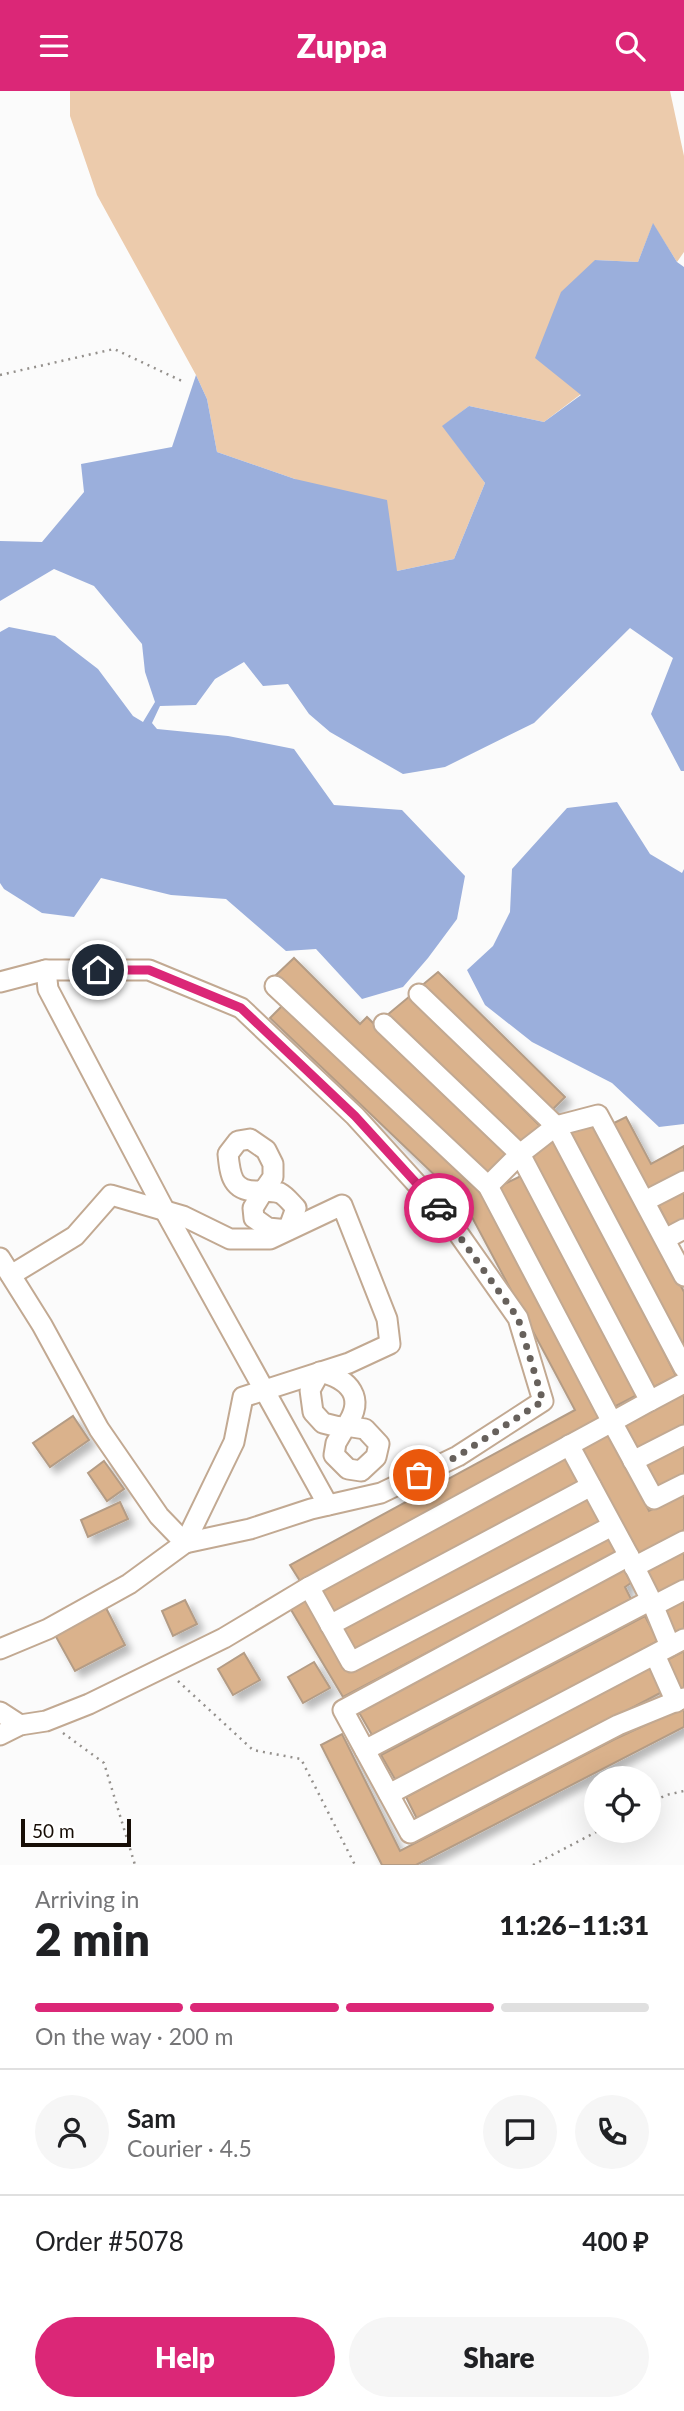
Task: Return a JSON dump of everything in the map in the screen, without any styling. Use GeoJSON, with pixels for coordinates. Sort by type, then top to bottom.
{"type":"FeatureCollection","features":[{"type":"Feature","properties":{"kind":"street"},"geometry":{"type":"LineString","coordinates":[[0,982],[46,970],[149,970],[241,1008],[355,1116],[446,1216],[518,1318],[543,1401],[447,1462],[381,1493],[328,1505],[250,1529],[185,1543],[129,1584],[48,1629],[0,1649]]}},
{"type":"Feature","properties":{"kind":"street"},"geometry":{"type":"LineString","coordinates":[[46,970],[48,989],[165,1210],[328,1505]]}},
{"type":"Feature","properties":{"kind":"street"},"geometry":{"type":"LineString","coordinates":[[275,986],[488,1186],[654,1499],[684,1484]]}},
{"type":"Feature","properties":{"kind":"street"},"geometry":{"type":"LineString","coordinates":[[418,994],[556,1126],[684,1368]]}},
{"type":"Feature","properties":{"kind":"street"},"geometry":{"type":"LineString","coordinates":[[384,1024],[520,1154],[650,1401]]}},
{"type":"Feature","properties":{"kind":"street"},"geometry":{"type":"LineString","coordinates":[[488,1186],[520,1154],[556,1126],[598,1115],[684,1276]]}},
{"type":"Feature","properties":{"kind":"street"},"geometry":{"type":"LineString","coordinates":[[645,1201],[684,1181]]}},
{"type":"Feature","properties":{"kind":"street"},"geometry":{"type":"LineString","coordinates":[[264,1190],[282,1194],[296,1208],[288,1230],[268,1228],[254,1218],[253,1207],[264,1190]]}},
{"type":"Feature","properties":{"kind":"street"},"geometry":{"type":"LineString","coordinates":[[11,1275],[75,1236],[111,1195],[183,1216],[230,1239],[270,1239],[342,1205],[387,1319],[390,1344],[349,1363],[243,1397],[234,1442],[185,1543]]}},
{"type":"Feature","properties":{"kind":"street"},"geometry":{"type":"LineString","coordinates":[[665,1239],[684,1229]]}},
{"type":"Feature","properties":{"kind":"street"},"geometry":{"type":"LineString","coordinates":[[0,1258],[42,1325],[99,1429],[159,1515],[185,1543]]}},
{"type":"Feature","properties":{"kind":"street"},"geometry":{"type":"LineString","coordinates":[[320,1372],[332,1375],[348,1386],[356,1400],[355,1413],[346,1426],[323,1423],[313,1412],[310,1390],[320,1372]]}},
{"type":"Feature","properties":{"kind":"street"},"geometry":{"type":"LineString","coordinates":[[0,1735],[20,1725],[46,1721],[89,1704],[164,1668],[684,1383]]}},
{"type":"Feature","properties":{"kind":"street"},"geometry":{"type":"LineString","coordinates":[[633,1461],[684,1435]]}},
{"type":"Feature","properties":{"kind":"street"},"geometry":{"type":"LineString","coordinates":[[569,1445],[631,1562],[652,1603],[670,1647],[680,1700],[618,1725],[410,1833],[343,1710],[631,1562],[684,1541]]}},
{"type":"Feature","properties":{"kind":"street"},"geometry":{"type":"LineString","coordinates":[[330,1625],[591,1486]]}},
{"type":"Feature","properties":{"kind":"street"},"geometry":{"type":"LineString","coordinates":[[309,1587],[351,1662],[612,1526]]}},
{"type":"Feature","properties":{"kind":"street"},"geometry":{"type":"LineString","coordinates":[[365,1750],[652,1603],[684,1590]]}},
{"type":"Feature","properties":{"kind":"street"},"geometry":{"type":"LineString","coordinates":[[388,1794],[670,1647]]}},
{"type":"Feature","properties":{"kind":"street"},"geometry":{"type":"LineString","coordinates":[[0,1712],[20,1725]]}},
{"type":"Feature","properties":{"kind":"path"},"geometry":{"type":"LineString","coordinates":[[0,375],[114,349],[184,382]]}},
{"type":"Feature","properties":{"kind":"path"},"geometry":{"type":"LineString","coordinates":[[164,1668],[253,1750],[301,1759],[355,1865]]}},
{"type":"Feature","properties":{"kind":"path"},"geometry":{"type":"LineString","coordinates":[[46,1721],[104,1763],[135,1865]]}},
{"type":"Feature","properties":{"kind":"path"},"geometry":{"type":"LineString","coordinates":[[661,1798],[684,1791]]}},
{"type":"Feature","properties":{"kind":"path"},"geometry":{"type":"LineString","coordinates":[[533,1865],[584,1838]]}},
{"type":"Feature","properties":{"kind":"shaded area"},"geometry":{"type":"Polygon","coordinates":[[[70,91],[670,91],[684,156],[684,252],[677,262],[653,224],[638,262],[595,260],[581,394],[544,422],[469,406],[443,426],[485,483],[454,559],[397,571],[295,479],[217,452],[207,399],[196,375],[97,195],[70,116],[70,91]]]}},
{"type":"Feature","properties":{"kind":"water"},"geometry":{"type":"Polygon","coordinates":[[[653,223],[677,262],[684,267],[684,771],[681,771],[651,714],[673,658],[630,628],[534,723],[445,767],[403,774],[330,732],[309,714],[288,684],[263,686],[244,662],[215,679],[196,705],[160,706],[152,723],[157,729],[228,736],[294,749],[334,805],[402,810],[465,876],[457,919],[403,987],[362,999],[316,949],[286,951],[226,899],[171,895],[101,878],[74,917],[42,913],[4,889],[0,883],[0,632],[9,627],[55,636],[98,669],[133,716],[143,722],[155,702],[145,672],[142,644],[94,586],[54,569],[0,601],[0,541],[42,542],[84,492],[81,464],[172,447],[196,375],[207,399],[217,452],[295,479],[387,500],[397,571],[454,559],[485,483],[442,426],[469,406],[544,422],[581,395],[535,358],[561,292],[595,260],[638,262],[653,223]]]}},
{"type":"Feature","properties":{"kind":"water"},"geometry":{"type":"Polygon","coordinates":[[[617,802],[650,854],[682,873],[684,869],[684,1124],[659,1127],[612,1083],[532,1042],[485,1005],[467,970],[493,946],[510,912],[512,869],[567,808],[617,802]]]}},
{"type":"Feature","properties":{"kind":"building"},"geometry":{"type":"Polygon","coordinates":[[[294,958],[360,1024],[367,1017],[510,1158],[489,1178],[276,975],[294,958]]]}},
{"type":"Feature","properties":{"kind":"building"},"geometry":{"type":"Polygon","coordinates":[[[438,972],[565,1097],[550,1112],[420,987],[438,972]]]}},
{"type":"Feature","properties":{"kind":"building"},"geometry":{"type":"Polygon","coordinates":[[[410,996],[540,1126],[521,1146],[386,1016],[410,996]]]}},
{"type":"Feature","properties":{"kind":"building"},"geometry":{"type":"Polygon","coordinates":[[[284,1004],[482,1191],[601,1417],[300,1581],[290,1565],[575,1410],[465,1204],[270,1018],[284,1004]]]}},
{"type":"Feature","properties":{"kind":"building"},"geometry":{"type":"Polygon","coordinates":[[[626,1117],[651,1164],[684,1146],[684,1173],[648,1192],[612,1124],[626,1117]]]}},
{"type":"Feature","properties":{"kind":"building"},"geometry":{"type":"Polygon","coordinates":[[[595,1120],[684,1292],[684,1355],[567,1131],[595,1120]]]}},
{"type":"Feature","properties":{"kind":"building"},"geometry":{"type":"Polygon","coordinates":[[[557,1139],[676,1376],[652,1388],[529,1153],[557,1139]]]}},
{"type":"Feature","properties":{"kind":"building"},"geometry":{"type":"Polygon","coordinates":[[[525,1174],[639,1394],[614,1407],[496,1188],[525,1174]]]}},
{"type":"Feature","properties":{"kind":"building"},"geometry":{"type":"Polygon","coordinates":[[[684,1190],[684,1221],[670,1228],[657,1203],[684,1190]]]}},
{"type":"Feature","properties":{"kind":"building"},"geometry":{"type":"Polygon","coordinates":[[[684,1393],[684,1426],[636,1452],[622,1425],[684,1393]]]}},
{"type":"Feature","properties":{"kind":"building"},"geometry":{"type":"Polygon","coordinates":[[[73,1416],[89,1440],[50,1467],[33,1443],[73,1416]]]}},
{"type":"Feature","properties":{"kind":"building"},"geometry":{"type":"Polygon","coordinates":[[[609,1431],[649,1511],[684,1493],[684,1530],[637,1555],[579,1447],[609,1431]]]}},
{"type":"Feature","properties":{"kind":"building"},"geometry":{"type":"Polygon","coordinates":[[[684,1445],[684,1476],[657,1490],[644,1466],[684,1445]]]}},
{"type":"Feature","properties":{"kind":"building"},"geometry":{"type":"Polygon","coordinates":[[[569,1456],[583,1483],[335,1615],[320,1590],[569,1456]]]}},
{"type":"Feature","properties":{"kind":"building"},"geometry":{"type":"Polygon","coordinates":[[[104,1461],[124,1489],[107,1501],[88,1473],[104,1461]]]}},
{"type":"Feature","properties":{"kind":"building"},"geometry":{"type":"Polygon","coordinates":[[[590,1495],[604,1523],[356,1654],[342,1629],[590,1495]]]}},
{"type":"Feature","properties":{"kind":"building"},"geometry":{"type":"Polygon","coordinates":[[[120,1502],[128,1519],[88,1537],[81,1520],[120,1502]]]}},
{"type":"Feature","properties":{"kind":"building"},"geometry":{"type":"Polygon","coordinates":[[[610,1536],[619,1552],[343,1697],[290,1608],[307,1598],[349,1672],[610,1536]]]}},
{"type":"Feature","properties":{"kind":"building"},"geometry":{"type":"Polygon","coordinates":[[[684,1550],[684,1581],[658,1595],[645,1571],[684,1550]]]}},
{"type":"Feature","properties":{"kind":"building"},"geometry":{"type":"Polygon","coordinates":[[[624,1569],[631,1583],[625,1587],[631,1599],[372,1735],[357,1709],[624,1569]]]}},
{"type":"Feature","properties":{"kind":"building"},"geometry":{"type":"Polygon","coordinates":[[[684,1599],[684,1633],[677,1636],[663,1610],[684,1599]]]}},
{"type":"Feature","properties":{"kind":"building"},"geometry":{"type":"Polygon","coordinates":[[[185,1600],[197,1624],[173,1636],[162,1611],[185,1600]]]}},
{"type":"Feature","properties":{"kind":"building"},"geometry":{"type":"Polygon","coordinates":[[[106,1608],[125,1645],[75,1671],[55,1635],[106,1608]]]}},
{"type":"Feature","properties":{"kind":"building"},"geometry":{"type":"Polygon","coordinates":[[[645,1616],[658,1641],[396,1781],[381,1755],[645,1616]]]}},
{"type":"Feature","properties":{"kind":"building"},"geometry":{"type":"Polygon","coordinates":[[[684,1651],[684,1691],[682,1692],[665,1661],[684,1651]]]}},
{"type":"Feature","properties":{"kind":"building"},"geometry":{"type":"Polygon","coordinates":[[[244,1653],[260,1680],[233,1695],[218,1669],[244,1653]]]}},
{"type":"Feature","properties":{"kind":"building"},"geometry":{"type":"Polygon","coordinates":[[[314,1662],[330,1688],[303,1703],[288,1677],[314,1662]]]}},
{"type":"Feature","properties":{"kind":"building"},"geometry":{"type":"Polygon","coordinates":[[[649,1667],[662,1692],[418,1821],[406,1797],[649,1667]]]}},
{"type":"Feature","properties":{"kind":"building"},"geometry":{"type":"Polygon","coordinates":[[[684,1707],[684,1727],[608,1766],[584,1766],[584,1778],[416,1865],[382,1865],[321,1745],[342,1734],[400,1851],[615,1739],[684,1707]]]}},
{"type":"Feature","properties":{"kind":"way so far"},"geometry":{"type":"LineString","coordinates":[[419,1475],[458,1456],[543,1401],[518,1318],[439,1208]]}},
{"type":"Feature","properties":{"kind":"route"},"geometry":{"type":"LineString","coordinates":[[98,970],[149,970],[241,1008],[355,1116],[439,1208]]}}]}
